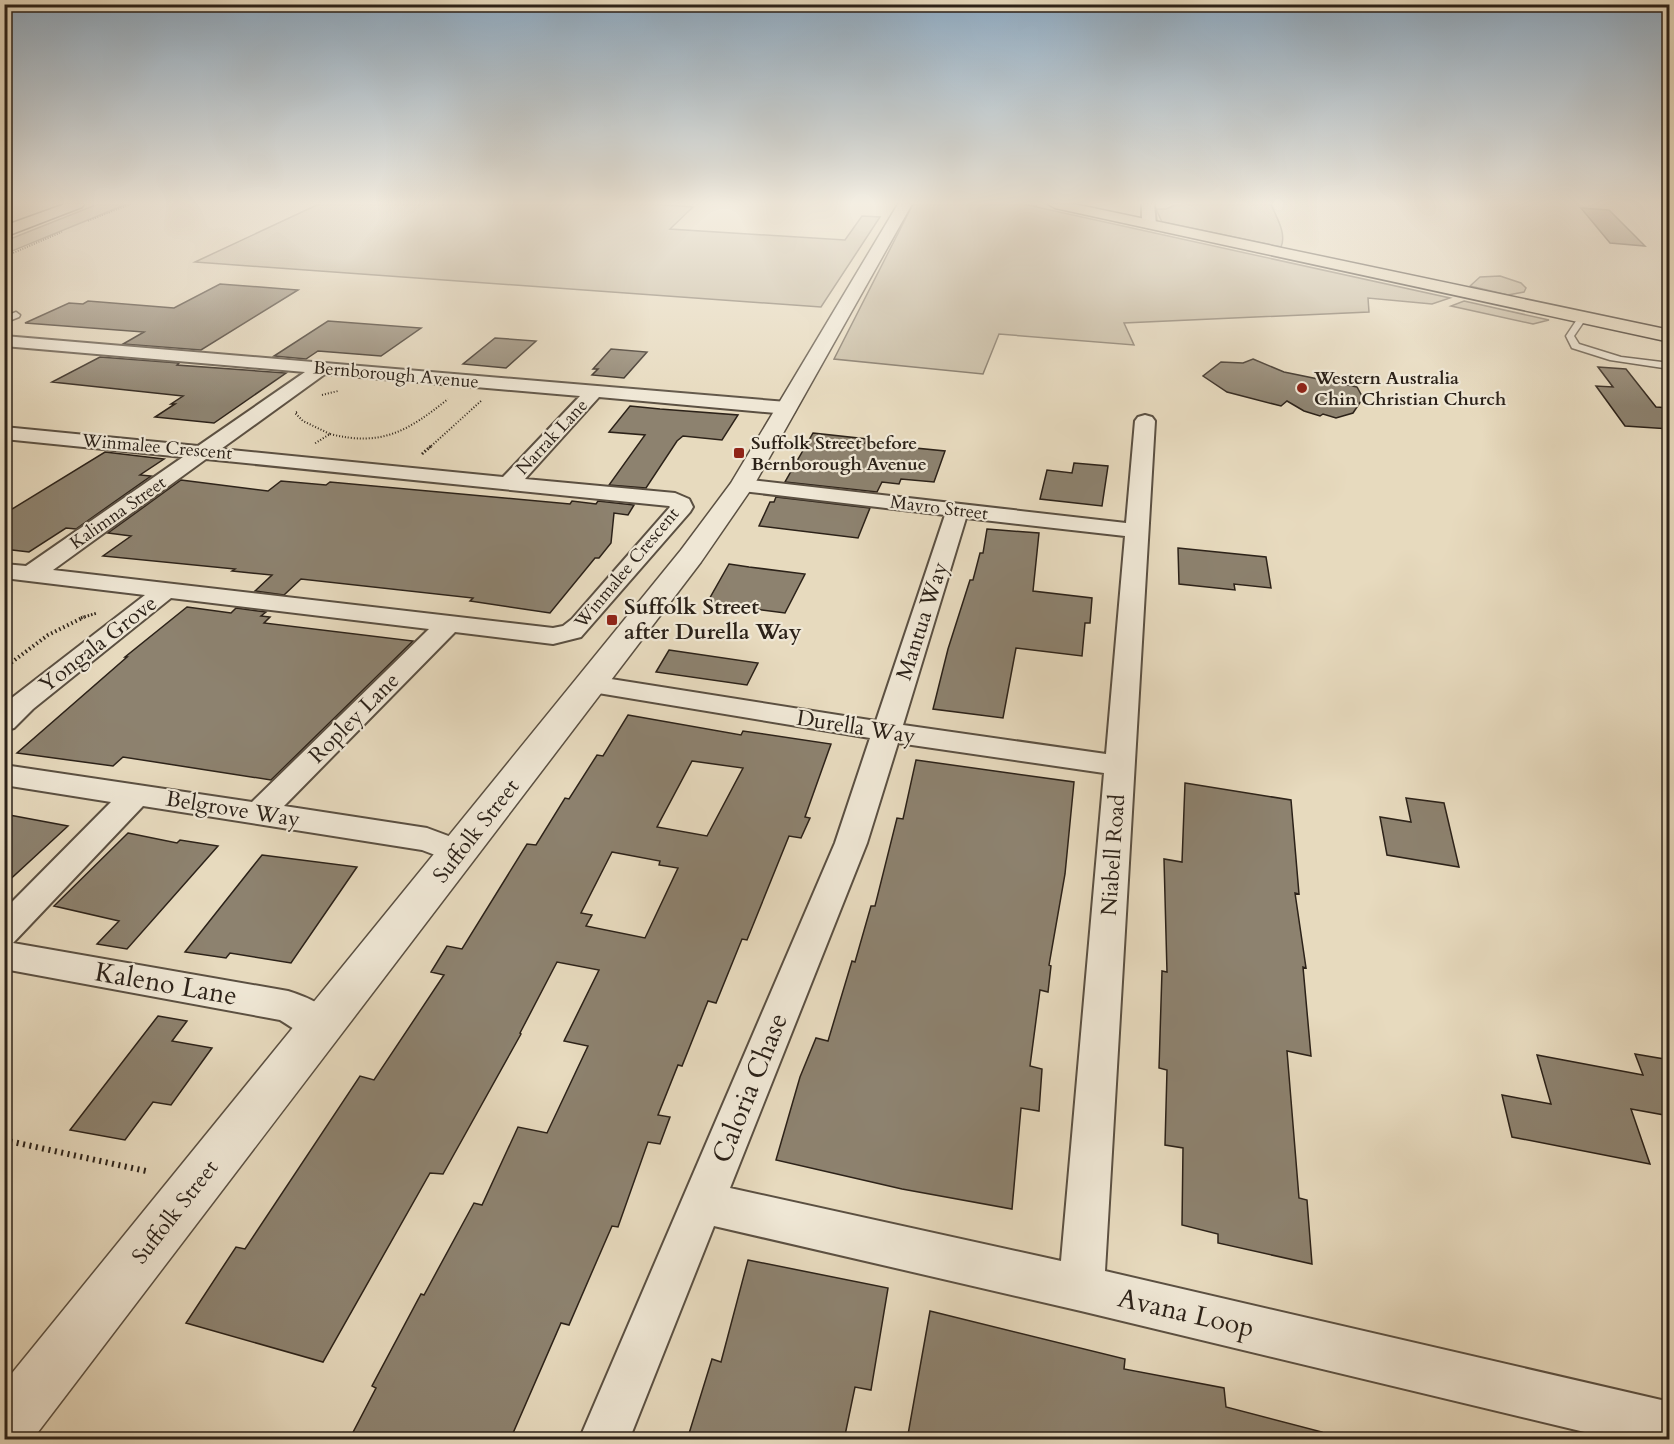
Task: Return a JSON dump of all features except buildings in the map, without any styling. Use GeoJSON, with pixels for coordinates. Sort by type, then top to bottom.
{"type":"FeatureCollection","features":[{"type":"Feature","properties":{"kind":"main road"},"geometry":{"type":"LineString","coordinates":[[1370,271],[1670,336]]}},
{"type":"Feature","properties":{"kind":"street","name":"Suffolk Street"},"geometry":{"type":"LineString","coordinates":[[4,1429],[691,556],[742,485],[866,271]]}},
{"type":"Feature","properties":{"kind":"street","name":"Bernborough Avenue"},"geometry":{"type":"LineString","coordinates":[[4,341],[787,408]]}},
{"type":"Feature","properties":{"kind":"street","name":"Kalimna Street"},"geometry":{"type":"LineString","coordinates":[[31,574],[322,368]]}},
{"type":"Feature","properties":{"kind":"street","name":"Narrak Lane"},"geometry":{"type":"LineString","coordinates":[[509,483],[594,392]]}},
{"type":"Feature","properties":{"kind":"street","name":"Niabell Road"},"geometry":{"type":"LineString","coordinates":[[1081,1288],[1145,421]]}},
{"type":"Feature","properties":{"kind":"street","name":"Winmalee Crescent"},"geometry":{"type":"LineString","coordinates":[[4,433],[675,500],[682,507],[572,632],[553,636],[4,571]]}},
{"type":"Feature","properties":{"kind":"street","name":"Mavro Street"},"geometry":{"type":"LineString","coordinates":[[742,485],[1137,531]]}},
{"type":"Feature","properties":{"kind":"street","name":"Mantua Way"},"geometry":{"type":"LineString","coordinates":[[886,732],[957,511]]}},
{"type":"Feature","properties":{"kind":"street","name":"Yongala Grove"},"geometry":{"type":"LineString","coordinates":[[4,722],[23,703],[165,591]]}},
{"type":"Feature","properties":{"kind":"street","name":"Ropley Lane"},"geometry":{"type":"LineString","coordinates":[[259,813],[449,624]]}},
{"type":"Feature","properties":{"kind":"street","name":"Durella Way"},"geometry":{"type":"LineString","coordinates":[[592,684],[886,732],[1120,766]]}},
{"type":"Feature","properties":{"kind":"street","name":"Caloria Chase"},"geometry":{"type":"LineString","coordinates":[[604,1440],[850,843],[886,732]]}},
{"type":"Feature","properties":{"kind":"street","name":"Belgrove Way"},"geometry":{"type":"LineString","coordinates":[[4,775],[427,839],[459,852]]}},
{"type":"Feature","properties":{"kind":"street"},"geometry":{"type":"LineString","coordinates":[[4,932],[136,795]]}},
{"type":"Feature","properties":{"kind":"street","name":"Kaleno Lane"},"geometry":{"type":"LineString","coordinates":[[4,955],[288,1006],[322,1026]]}},
{"type":"Feature","properties":{"kind":"street","name":"Avana Loop"},"geometry":{"type":"LineString","coordinates":[[703,1203],[1081,1288],[1670,1427]]}},
{"type":"Feature","properties":{"kind":"lane"},"geometry":{"type":"LineString","coordinates":[[4,321],[16,315]]}},
{"type":"Feature","properties":{"kind":"lane"},"geometry":{"type":"LineString","coordinates":[[1583,317],[1570,336],[1575,346],[1597,356],[1625,362],[1670,366]]}},
{"type":"Feature","properties":{"kind":"path"},"geometry":{"type":"LineString","coordinates":[[316,397],[342,390]]}},
{"type":"Feature","properties":{"kind":"path"},"geometry":{"type":"LineString","coordinates":[[419,457],[489,393]]}},
{"type":"Feature","properties":{"kind":"path"},"geometry":{"type":"LineString","coordinates":[[301,406],[295,414],[303,421],[330,434],[363,441],[395,434],[418,424],[449,398]]}},
{"type":"Feature","properties":{"kind":"path"},"geometry":{"type":"LineString","coordinates":[[309,448],[330,434]]}},
{"type":"Feature","properties":{"kind":"path"},"geometry":{"type":"LineString","coordinates":[[4,668],[37,642],[65,625],[102,612]]}},
{"type":"Feature","properties":{"kind":"path"},"geometry":{"type":"LineString","coordinates":[[4,1140],[146,1171]]}},
{"type":"Feature","properties":{"kind":"shaded area"},"geometry":{"type":"Polygon","coordinates":[[[326,271],[844,271],[821,307],[326,271]]]}},
{"type":"Feature","properties":{"kind":"shaded area"},"geometry":{"type":"Polygon","coordinates":[[[879,271],[1329,271],[1450,298],[1432,304],[1368,298],[1369,312],[1124,323],[1134,345],[999,334],[983,374],[834,359],[879,271]]]}},
{"type":"Feature","properties":{"kind":"shaded area"},"geometry":{"type":"Polygon","coordinates":[[[1500,276],[1521,283],[1526,288],[1524,292],[1508,295],[1470,286],[1480,277],[1500,276]]]}},
{"type":"Feature","properties":{"kind":"shaded area"},"geometry":{"type":"Polygon","coordinates":[[[1464,301],[1549,320],[1533,324],[1451,306],[1464,301]]]}},
{"type":"Feature","properties":{"kind":"place","name":"Western Australia Chin Christian Church"},"geometry":{"type":"Point","coordinates":[1302,388]}},
{"type":"Feature","properties":{"kind":"place","name":"Suffolk Street before Bernborough Avenue"},"geometry":{"type":"Point","coordinates":[739,453]}},
{"type":"Feature","properties":{"kind":"place","name":"Suffolk Street after Durella Way"},"geometry":{"type":"Point","coordinates":[612,620]}}]}
